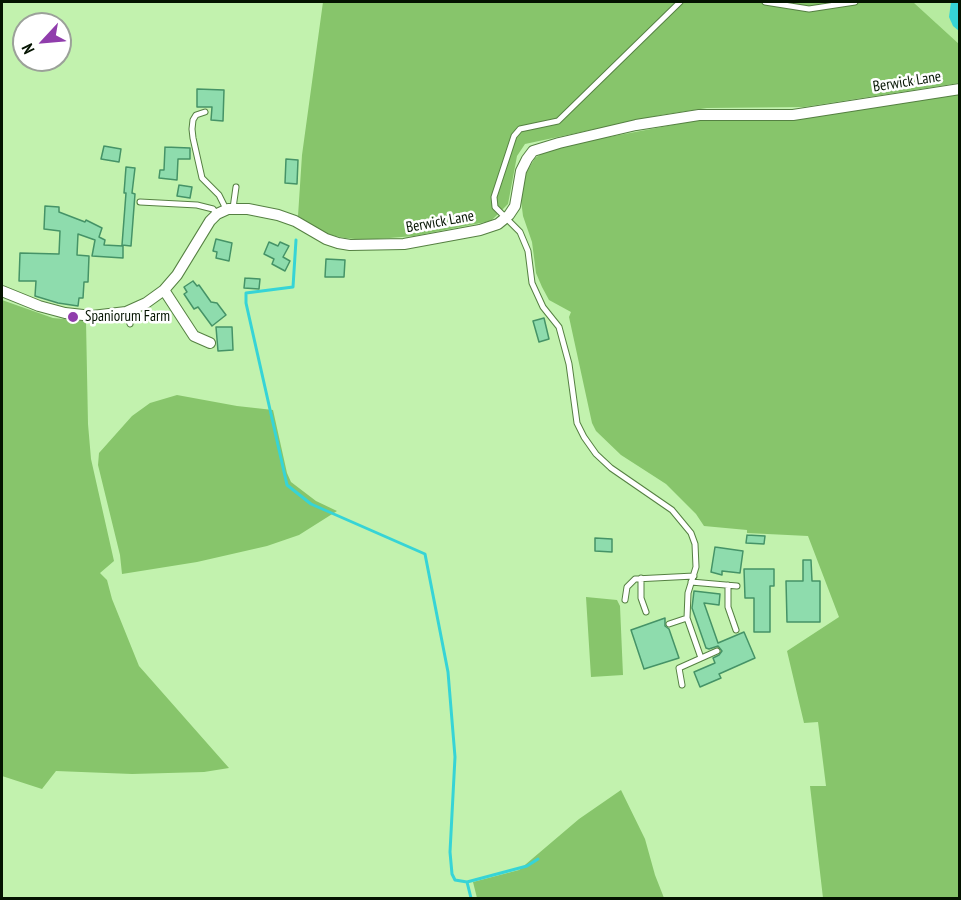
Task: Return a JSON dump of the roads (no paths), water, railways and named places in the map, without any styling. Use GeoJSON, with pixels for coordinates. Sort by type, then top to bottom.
{"type":"FeatureCollection","features":[{"type":"Feature","properties":{"kind":"street","name":"Berwick Lane"},"geometry":{"type":"LineString","coordinates":[[225,210],[263,211],[278,215],[295,221],[326,239],[350,245],[404,244],[480,230],[498,224],[506,218],[514,206],[521,171],[533,151],[559,143],[636,125],[699,115],[793,115],[960,89]]}},
{"type":"Feature","properties":{"kind":"street"},"geometry":{"type":"LineString","coordinates":[[2,291],[39,306],[65,313],[92,316],[126,312],[146,303],[164,290],[177,275],[210,221],[225,210]]}},
{"type":"Feature","properties":{"kind":"street"},"geometry":{"type":"LineString","coordinates":[[164,290],[194,336],[210,344]]}},
{"type":"Feature","properties":{"kind":"lane"},"geometry":{"type":"LineString","coordinates":[[680,2],[558,121],[520,129],[514,136],[494,197],[495,207],[520,232],[528,251],[532,283],[543,307],[560,327],[580,430],[596,454],[611,468],[672,510],[691,533],[695,544],[696,567],[688,593],[687,618],[701,658]]}},
{"type":"Feature","properties":{"kind":"lane"},"geometry":{"type":"LineString","coordinates":[[765,2],[809,9],[855,2]]}},
{"type":"Feature","properties":{"kind":"lane"},"geometry":{"type":"LineString","coordinates":[[205,112],[196,115],[192,129],[202,178],[219,195],[225,210]]}},
{"type":"Feature","properties":{"kind":"lane"},"geometry":{"type":"LineString","coordinates":[[225,210],[236,187]]}},
{"type":"Feature","properties":{"kind":"lane"},"geometry":{"type":"LineString","coordinates":[[140,202],[198,205],[225,210]]}},
{"type":"Feature","properties":{"kind":"lane"},"geometry":{"type":"LineString","coordinates":[[126,312],[130,324]]}},
{"type":"Feature","properties":{"kind":"lane"},"geometry":{"type":"LineString","coordinates":[[641,578],[641,598],[646,612]]}},
{"type":"Feature","properties":{"kind":"lane"},"geometry":{"type":"LineString","coordinates":[[625,600],[630,582],[641,578],[692,579],[737,586]]}},
{"type":"Feature","properties":{"kind":"lane"},"geometry":{"type":"LineString","coordinates":[[729,585],[728,607],[736,630]]}},
{"type":"Feature","properties":{"kind":"lane"},"geometry":{"type":"LineString","coordinates":[[669,624],[687,618]]}},
{"type":"Feature","properties":{"kind":"lane"},"geometry":{"type":"LineString","coordinates":[[681,685],[679,668],[717,651]]}},
{"type":"Feature","properties":{"kind":"water"},"geometry":{"type":"Polygon","coordinates":[[[951,2],[959,2],[959,31],[953,26],[949,17],[951,2]]]}},
{"type":"Feature","properties":{"kind":"waterway"},"geometry":{"type":"LineString","coordinates":[[296,240],[293,287],[246,293],[246,303],[287,485],[311,504],[425,554],[448,672],[455,757],[450,852],[452,874],[455,880],[467,882],[527,866],[538,859]]}},
{"type":"Feature","properties":{"kind":"waterway"},"geometry":{"type":"LineString","coordinates":[[467,882],[471,898]]}},
{"type":"Feature","properties":{"kind":"place","name":"Spaniorum Farm"},"geometry":{"type":"Point","coordinates":[73,317]}}]}
